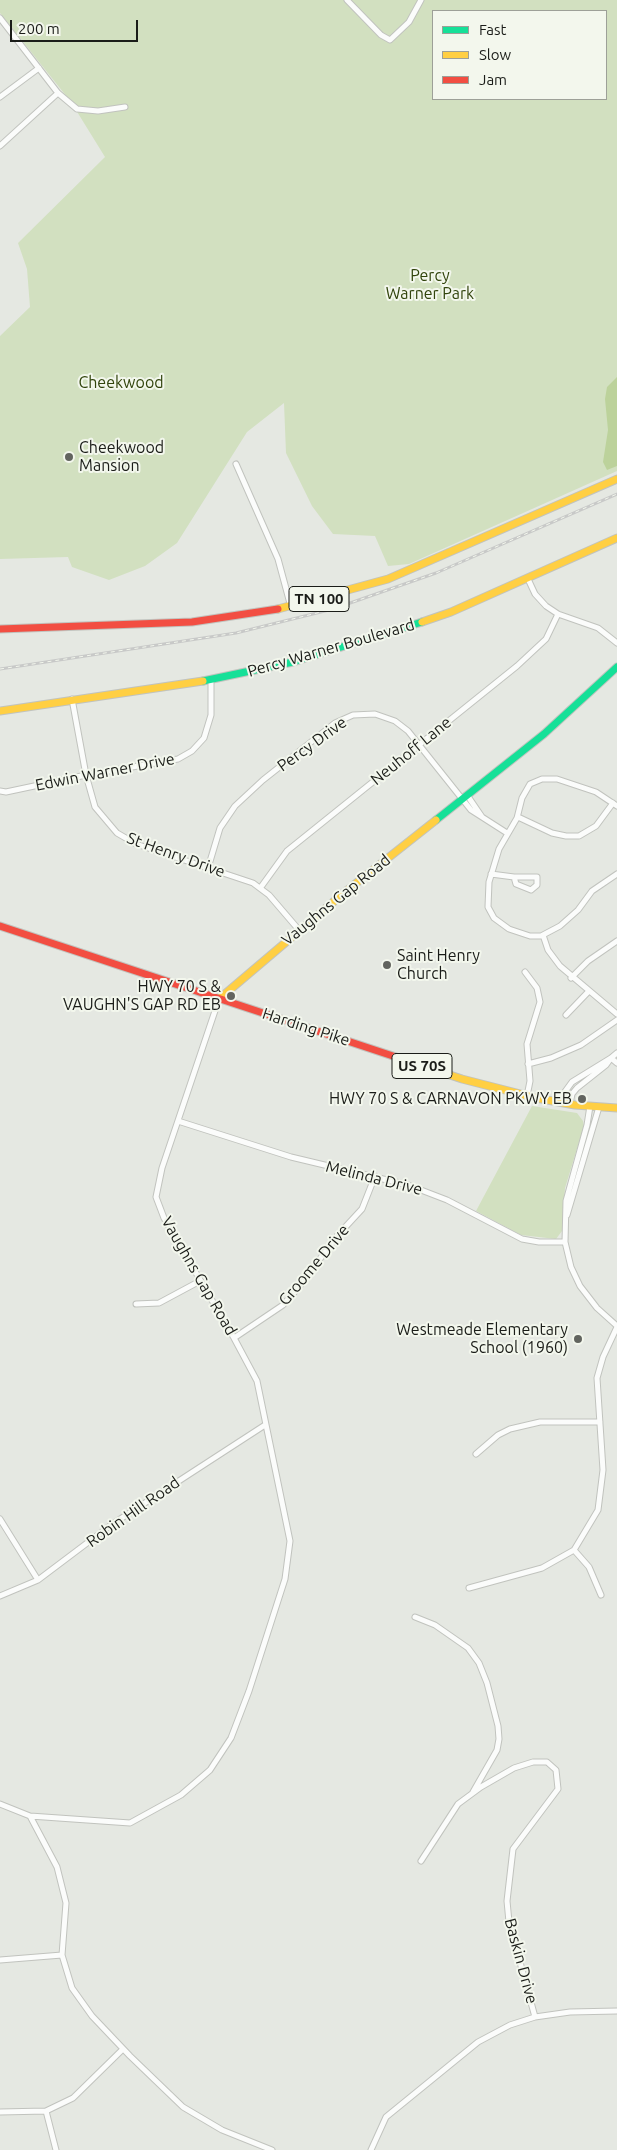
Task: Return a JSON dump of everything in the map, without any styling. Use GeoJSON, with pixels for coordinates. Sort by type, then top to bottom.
{"type":"FeatureCollection","features":[{"type":"Feature","properties":{"kind":"main road","name":"TN 100"},"geometry":{"type":"LineString","coordinates":[[0,629],[192,622],[291,607],[388,579],[617,479]]}},
{"type":"Feature","properties":{"kind":"main road","name":"Percy Warner Boulevard"},"geometry":{"type":"LineString","coordinates":[[0,711],[211,680],[293,662],[373,639],[451,612],[617,538]]}},
{"type":"Feature","properties":{"kind":"main road","name":"Vaughns Gap Road"},"geometry":{"type":"LineString","coordinates":[[219,999],[299,930],[464,796],[544,734],[617,668]]}},
{"type":"Feature","properties":{"kind":"main road","name":"Harding Pike"},"geometry":{"type":"LineString","coordinates":[[0,926],[462,1079],[527,1096],[570,1104],[616,1109]]}},
{"type":"Feature","properties":{"kind":"street"},"geometry":{"type":"LineString","coordinates":[[347,0],[381,35],[390,40],[408,22],[421,0]]}},
{"type":"Feature","properties":{"kind":"street"},"geometry":{"type":"LineString","coordinates":[[0,18],[58,93],[76,110],[98,111],[125,106]]}},
{"type":"Feature","properties":{"kind":"street"},"geometry":{"type":"LineString","coordinates":[[0,97],[39,68]]}},
{"type":"Feature","properties":{"kind":"street"},"geometry":{"type":"LineString","coordinates":[[0,146],[58,93]]}},
{"type":"Feature","properties":{"kind":"street"},"geometry":{"type":"LineString","coordinates":[[236,464],[278,559],[291,607]]}},
{"type":"Feature","properties":{"kind":"street"},"geometry":{"type":"LineString","coordinates":[[528,579],[535,594],[546,606],[558,614],[598,628],[617,643]]}},
{"type":"Feature","properties":{"kind":"street","name":"Neuhoff Lane"},"geometry":{"type":"LineString","coordinates":[[261,887],[287,852],[420,743],[487,691],[546,639],[558,614]]}},
{"type":"Feature","properties":{"kind":"street","name":"Edwin Warner Drive"},"geometry":{"type":"LineString","coordinates":[[0,791],[6,792],[86,775],[178,759],[192,751],[204,738],[212,715],[211,680]]}},
{"type":"Feature","properties":{"kind":"street","name":"St Henry Drive"},"geometry":{"type":"LineString","coordinates":[[72,699],[86,775],[95,807],[117,833],[136,844],[241,878],[261,887],[299,930]]}},
{"type":"Feature","properties":{"kind":"street","name":"Percy Drive"},"geometry":{"type":"LineString","coordinates":[[208,868],[220,828],[235,806],[263,780],[335,723],[353,715],[375,714],[395,721],[420,743],[482,817],[507,833]]}},
{"type":"Feature","properties":{"kind":"street"},"geometry":{"type":"LineString","coordinates":[[518,816],[552,833],[566,836],[581,836],[598,824],[615,804],[582,786],[553,778],[542,779],[526,789],[518,816],[507,833],[491,874],[487,903],[494,918],[518,933],[530,936],[544,935],[567,920],[578,910],[592,891],[617,874]]}},
{"type":"Feature","properties":{"kind":"street"},"geometry":{"type":"LineString","coordinates":[[491,874],[536,877],[536,887],[530,890],[515,883],[514,877]]}},
{"type":"Feature","properties":{"kind":"street"},"geometry":{"type":"LineString","coordinates":[[544,935],[550,953],[571,978],[617,1014]]}},
{"type":"Feature","properties":{"kind":"street"},"geometry":{"type":"LineString","coordinates":[[571,978],[588,961],[617,941]]}},
{"type":"Feature","properties":{"kind":"street"},"geometry":{"type":"LineString","coordinates":[[525,972],[537,988],[540,1002],[527,1041],[530,1085],[527,1096]]}},
{"type":"Feature","properties":{"kind":"street"},"geometry":{"type":"LineString","coordinates":[[566,1015],[589,991]]}},
{"type":"Feature","properties":{"kind":"street","name":"Vaughns Gap Road"},"geometry":{"type":"LineString","coordinates":[[0,1804],[30,1816],[130,1823],[181,1795],[210,1770],[231,1738],[249,1691],[289,1561],[290,1541],[256,1381],[234,1338],[164,1218],[156,1197],[162,1168],[219,999]]}},
{"type":"Feature","properties":{"kind":"street"},"geometry":{"type":"LineString","coordinates":[[528,1064],[572,1050],[589,1041],[617,1020]]}},
{"type":"Feature","properties":{"kind":"street"},"geometry":{"type":"LineString","coordinates":[[560,1102],[572,1082],[617,1053]]}},
{"type":"Feature","properties":{"kind":"street"},"geometry":{"type":"LineString","coordinates":[[611,1058],[617,1062]]}},
{"type":"Feature","properties":{"kind":"street"},"geometry":{"type":"LineString","coordinates":[[570,1104],[572,1094],[576,1088],[606,1065],[611,1058]]}},
{"type":"Feature","properties":{"kind":"street"},"geometry":{"type":"LineString","coordinates":[[469,1588],[542,1568],[574,1550],[598,1510],[603,1470],[597,1378],[603,1357],[617,1327],[597,1308],[580,1286],[571,1267],[564,1230],[568,1188],[587,1125],[590,1106]]}},
{"type":"Feature","properties":{"kind":"street"},"geometry":{"type":"LineString","coordinates":[[564,1230],[568,1208],[599,1107]]}},
{"type":"Feature","properties":{"kind":"street","name":"Melinda Drive"},"geometry":{"type":"LineString","coordinates":[[178,1121],[284,1156],[408,1185],[436,1195],[522,1239],[565,1242]]}},
{"type":"Feature","properties":{"kind":"street","name":"Groome Drive"},"geometry":{"type":"LineString","coordinates":[[234,1338],[283,1305],[337,1236],[362,1209],[375,1176]]}},
{"type":"Feature","properties":{"kind":"street"},"geometry":{"type":"LineString","coordinates":[[136,1304],[159,1303],[200,1281]]}},
{"type":"Feature","properties":{"kind":"street"},"geometry":{"type":"LineString","coordinates":[[476,1454],[498,1435],[510,1429],[540,1422],[600,1422]]}},
{"type":"Feature","properties":{"kind":"street","name":"Robin Hill Road"},"geometry":{"type":"LineString","coordinates":[[0,1596],[38,1580],[111,1525],[265,1425]]}},
{"type":"Feature","properties":{"kind":"street"},"geometry":{"type":"LineString","coordinates":[[0,1519],[38,1580]]}},
{"type":"Feature","properties":{"kind":"street"},"geometry":{"type":"LineString","coordinates":[[574,1550],[589,1567],[601,1595]]}},
{"type":"Feature","properties":{"kind":"street"},"geometry":{"type":"LineString","coordinates":[[415,1617],[435,1625],[468,1648],[479,1663],[487,1683],[498,1726],[499,1739],[497,1750],[471,1794]]}},
{"type":"Feature","properties":{"kind":"street","name":"Baskin Drive"},"geometry":{"type":"LineString","coordinates":[[421,1861],[458,1804],[471,1794],[514,1768],[533,1762],[547,1762],[556,1770],[558,1789],[513,1849],[508,1886],[509,1922],[536,2017]]}},
{"type":"Feature","properties":{"kind":"street"},"geometry":{"type":"LineString","coordinates":[[30,1816],[56,1867],[66,1903],[62,1955],[72,1988],[92,2016],[183,2107],[222,2130],[272,2150]]}},
{"type":"Feature","properties":{"kind":"street"},"geometry":{"type":"LineString","coordinates":[[0,1960],[62,1955]]}},
{"type":"Feature","properties":{"kind":"street"},"geometry":{"type":"LineString","coordinates":[[371,2150],[386,2117],[471,2048],[510,2025],[536,2017],[570,2012],[617,2012]]}},
{"type":"Feature","properties":{"kind":"street"},"geometry":{"type":"LineString","coordinates":[[0,2112],[46,2111],[74,2098],[123,2049]]}},
{"type":"Feature","properties":{"kind":"street"},"geometry":{"type":"LineString","coordinates":[[46,2111],[56,2150]]}},
{"type":"Feature","properties":{"kind":"green space","name":"Percy Warner Park"},"geometry":{"type":"Polygon","coordinates":[[[0,0],[617,0],[617,471],[409,564],[388,566],[375,536],[333,534],[312,506],[286,453],[284,403],[247,432],[177,543],[145,566],[109,580],[72,567],[68,557],[0,559],[0,336],[30,307],[27,269],[18,243],[105,157],[71,102],[0,13],[0,0]]]}},
{"type":"Feature","properties":{"kind":"green space"},"geometry":{"type":"Polygon","coordinates":[[[532,1106],[577,1113],[584,1126],[565,1188],[562,1231],[556,1239],[521,1235],[476,1211],[532,1106]]]}},
{"type":"Feature","properties":{"kind":"shaded area"},"geometry":{"type":"Polygon","coordinates":[[[617,377],[617,466],[607,470],[603,462],[608,430],[605,399],[607,387],[617,377]]]}},
{"type":"Feature","properties":{"kind":"railway"},"geometry":{"type":"LineString","coordinates":[[0,669],[236,633],[333,609],[436,573],[617,494]]}},
{"type":"Feature","properties":{"kind":"traffic: fast"},"geometry":{"type":"LineString","coordinates":[[203,681],[293,662],[422,622]]}},
{"type":"Feature","properties":{"kind":"traffic: fast"},"geometry":{"type":"LineString","coordinates":[[436,820],[544,734],[617,667]]}},
{"type":"Feature","properties":{"kind":"traffic: slow"},"geometry":{"type":"LineString","coordinates":[[278,609],[388,579],[617,479]]}},
{"type":"Feature","properties":{"kind":"traffic: slow"},"geometry":{"type":"LineString","coordinates":[[422,622],[451,612],[617,538]]}},
{"type":"Feature","properties":{"kind":"traffic: slow"},"geometry":{"type":"LineString","coordinates":[[0,711],[203,681]]}},
{"type":"Feature","properties":{"kind":"traffic: slow"},"geometry":{"type":"LineString","coordinates":[[219,999],[345,892],[436,820]]}},
{"type":"Feature","properties":{"kind":"traffic: slow"},"geometry":{"type":"LineString","coordinates":[[402,1059],[462,1079],[536,1098],[575,1105],[617,1108]]}},
{"type":"Feature","properties":{"kind":"traffic: jam"},"geometry":{"type":"LineString","coordinates":[[0,629],[192,622],[278,609]]}},
{"type":"Feature","properties":{"kind":"traffic: jam"},"geometry":{"type":"LineString","coordinates":[[0,926],[402,1059]]}},
{"type":"Feature","properties":{"kind":"place","name":"Cheekwood Mansion"},"geometry":{"type":"Point","coordinates":[69,457]}},
{"type":"Feature","properties":{"kind":"place","name":"Saint Henry Church"},"geometry":{"type":"Point","coordinates":[387,965]}},
{"type":"Feature","properties":{"kind":"place","name":"HWY 70 S & VAUGHN'S GAP RD EB"},"geometry":{"type":"Point","coordinates":[231,996]}},
{"type":"Feature","properties":{"kind":"place","name":"HWY 70 S & CARNAVON PKWY EB"},"geometry":{"type":"Point","coordinates":[582,1099]}},
{"type":"Feature","properties":{"kind":"place","name":"Westmeade Elementary School (1960)"},"geometry":{"type":"Point","coordinates":[578,1339]}},
{"type":"Feature","properties":{"kind":"park label","name":"Cheekwood"},"geometry":{"type":"Point","coordinates":[121,383]}}]}
